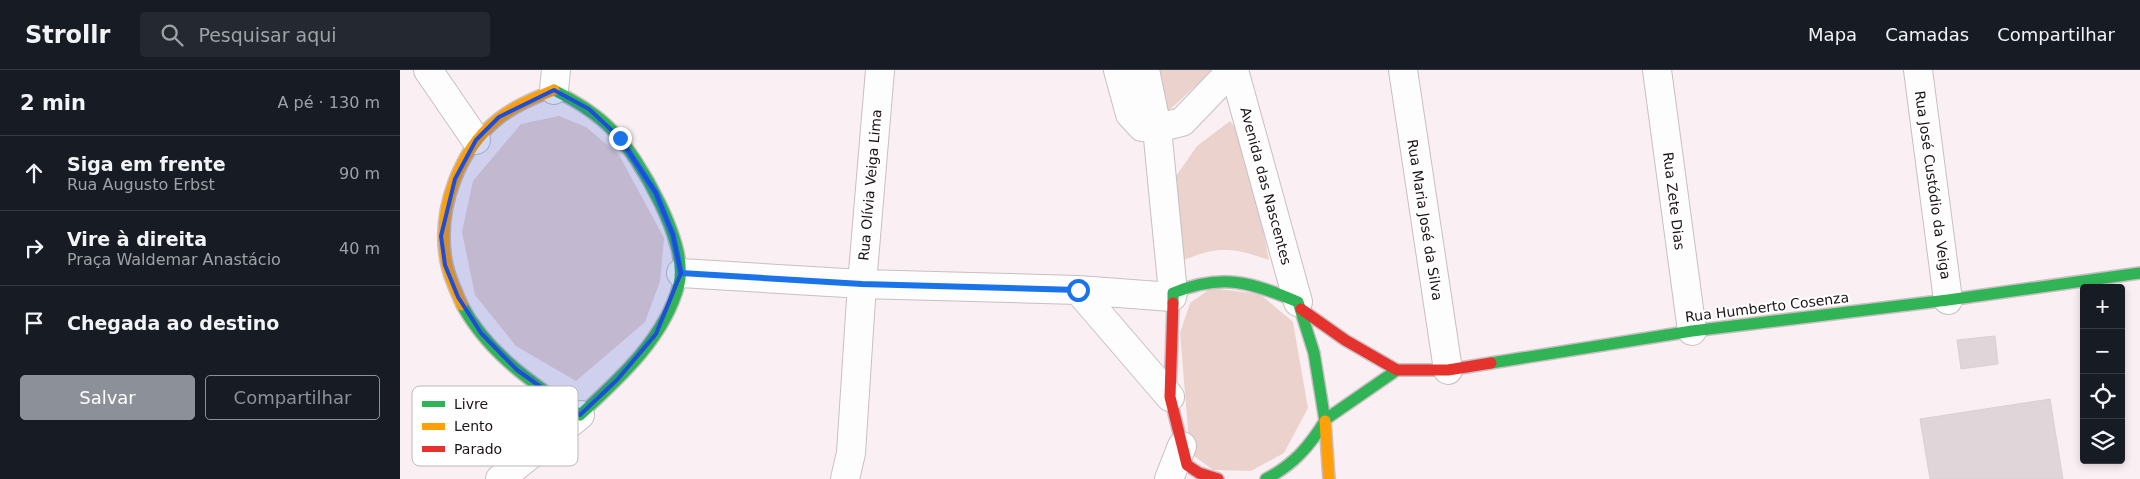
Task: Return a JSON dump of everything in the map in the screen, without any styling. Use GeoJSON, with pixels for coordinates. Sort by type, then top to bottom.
{"type":"FeatureCollection","features":[{"type":"Feature","properties":{"kind":"street"},"geometry":{"type":"LineString","coordinates":[[428,70],[476,140]]}},
{"type":"Feature","properties":{"kind":"street","name":"Rua Olívia Veiga Lima"},"geometry":{"type":"LineString","coordinates":[[845,479],[851,453],[862,284],[880,70]]}},
{"type":"Feature","properties":{"kind":"street"},"geometry":{"type":"LineString","coordinates":[[1118,70],[1130,114],[1142,127],[1157,128],[1182,122],[1233,70]]}},
{"type":"Feature","properties":{"kind":"street"},"geometry":{"type":"LineString","coordinates":[[1145,70],[1157,128],[1172,295],[1170,397],[1179,464],[1190,479]]}},
{"type":"Feature","properties":{"kind":"street","name":"Avenida das Nascentes"},"geometry":{"type":"LineString","coordinates":[[1233,70],[1299,305]]}},
{"type":"Feature","properties":{"kind":"street","name":"Rua Maria José da Silva"},"geometry":{"type":"LineString","coordinates":[[1403,70],[1448,370]]}},
{"type":"Feature","properties":{"kind":"street","name":"Rua Zete Dias"},"geometry":{"type":"LineString","coordinates":[[1658,70],[1692,331]]}},
{"type":"Feature","properties":{"kind":"street","name":"Rua José Custódio da Veiga"},"geometry":{"type":"LineString","coordinates":[[1918,70],[1948,300]]}},
{"type":"Feature","properties":{"kind":"street"},"geometry":{"type":"LineString","coordinates":[[539,386],[517,370],[481,333],[458,297],[445,265],[441,236],[446,205],[455,180],[476,140],[499,117],[555,80],[620,138],[656,193],[673,235],[681,273],[675,296],[656,334],[617,380],[580,415]]}},
{"type":"Feature","properties":{"kind":"street"},"geometry":{"type":"LineString","coordinates":[[681,273],[862,284],[1078,290],[1172,295]]}},
{"type":"Feature","properties":{"kind":"street","name":"Rua Humberto Cosenza"},"geometry":{"type":"LineString","coordinates":[[1172,295],[1194,283],[1212,280],[1240,281],[1265,288],[1299,305],[1345,340],[1397,370],[1448,370],[1692,331],[1948,300],[2140,273]]}},
{"type":"Feature","properties":{"kind":"street"},"geometry":{"type":"LineString","coordinates":[[1078,290],[1170,397]]}},
{"type":"Feature","properties":{"kind":"street"},"geometry":{"type":"LineString","coordinates":[[1299,305],[1314,353],[1325,420],[1329,479]]}},
{"type":"Feature","properties":{"kind":"street"},"geometry":{"type":"LineString","coordinates":[[1266,479],[1293,464],[1306,452],[1325,420],[1397,370]]}},
{"type":"Feature","properties":{"kind":"street"},"geometry":{"type":"LineString","coordinates":[[1179,464],[1218,479]]}},
{"type":"Feature","properties":{"kind":"street"},"geometry":{"type":"LineString","coordinates":[[500,479],[516,466]]}},
{"type":"Feature","properties":{"kind":"highlighted area"},"geometry":{"type":"Polygon","coordinates":[[[554,90],[589,109],[620,138],[656,193],[673,235],[681,273],[656,334],[617,380],[580,415],[517,370],[481,333],[458,297],[445,265],[441,236],[455,179],[476,140],[499,117],[554,90]]]}},
{"type":"Feature","properties":{"kind":"shaded area"},"geometry":{"type":"Polygon","coordinates":[[[1156,70],[1213,70],[1165,114],[1156,70]]]}},
{"type":"Feature","properties":{"kind":"shaded area"},"geometry":{"type":"Polygon","coordinates":[[[559,116],[586,127],[619,155],[664,238],[660,281],[645,322],[576,381],[516,346],[475,295],[462,232],[473,181],[521,124],[559,116]]]}},
{"type":"Feature","properties":{"kind":"shaded area"},"geometry":{"type":"Polygon","coordinates":[[[1230,121],[1245,140],[1269,260],[1224,250],[1204,253],[1179,262],[1176,176],[1197,146],[1230,121]]]}},
{"type":"Feature","properties":{"kind":"shaded area"},"geometry":{"type":"Polygon","coordinates":[[[1211,288],[1260,294],[1293,322],[1308,408],[1284,453],[1251,471],[1213,470],[1190,453],[1180,333],[1190,303],[1211,288]]]}},
{"type":"Feature","properties":{"kind":"building"},"geometry":{"type":"Polygon","coordinates":[[[1995,336],[1998,364],[1961,369],[1957,340],[1995,336]]]}},
{"type":"Feature","properties":{"kind":"building"},"geometry":{"type":"Polygon","coordinates":[[[2050,399],[2063,479],[1930,479],[1920,419],[2050,399]]]}},
{"type":"Feature","properties":{"kind":"traffic: fast"},"geometry":{"type":"LineString","coordinates":[[554,90],[600,119],[624,144],[660,203],[677,247],[680,267],[679,284],[672,304],[652,339],[625,372],[580,415],[578,414]]}},
{"type":"Feature","properties":{"kind":"traffic: fast"},"geometry":{"type":"LineString","coordinates":[[1491,363],[1692,331],[1948,300],[2140,273]]}},
{"type":"Feature","properties":{"kind":"traffic: fast"},"geometry":{"type":"LineString","coordinates":[[1173,303],[1173,293],[1207,283],[1222,282],[1251,285],[1298,302],[1314,353],[1325,421],[1300,454],[1276,474],[1266,479]]}},
{"type":"Feature","properties":{"kind":"traffic: fast"},"geometry":{"type":"LineString","coordinates":[[462,305],[485,339],[514,367],[538,386]]}},
{"type":"Feature","properties":{"kind":"traffic: fast"},"geometry":{"type":"LineString","coordinates":[[1326,419],[1397,370]]}},
{"type":"Feature","properties":{"kind":"traffic: slow"},"geometry":{"type":"LineString","coordinates":[[462,305],[449,274],[444,236],[449,199],[462,164],[472,147],[497,120],[517,106],[554,90]]}},
{"type":"Feature","properties":{"kind":"traffic: slow"},"geometry":{"type":"LineString","coordinates":[[1325,421],[1329,479]]}},
{"type":"Feature","properties":{"kind":"traffic: jam"},"geometry":{"type":"LineString","coordinates":[[1173,303],[1170,397],[1187,465],[1199,473],[1218,479]]}},
{"type":"Feature","properties":{"kind":"traffic: jam"},"geometry":{"type":"LineString","coordinates":[[1301,309],[1345,340],[1397,370],[1448,370],[1491,363]]}},
{"type":"Feature","properties":{"kind":"route"},"geometry":{"type":"LineString","coordinates":[[620,138],[656,193],[673,235],[681,273],[862,284],[1078,290]]}}]}
